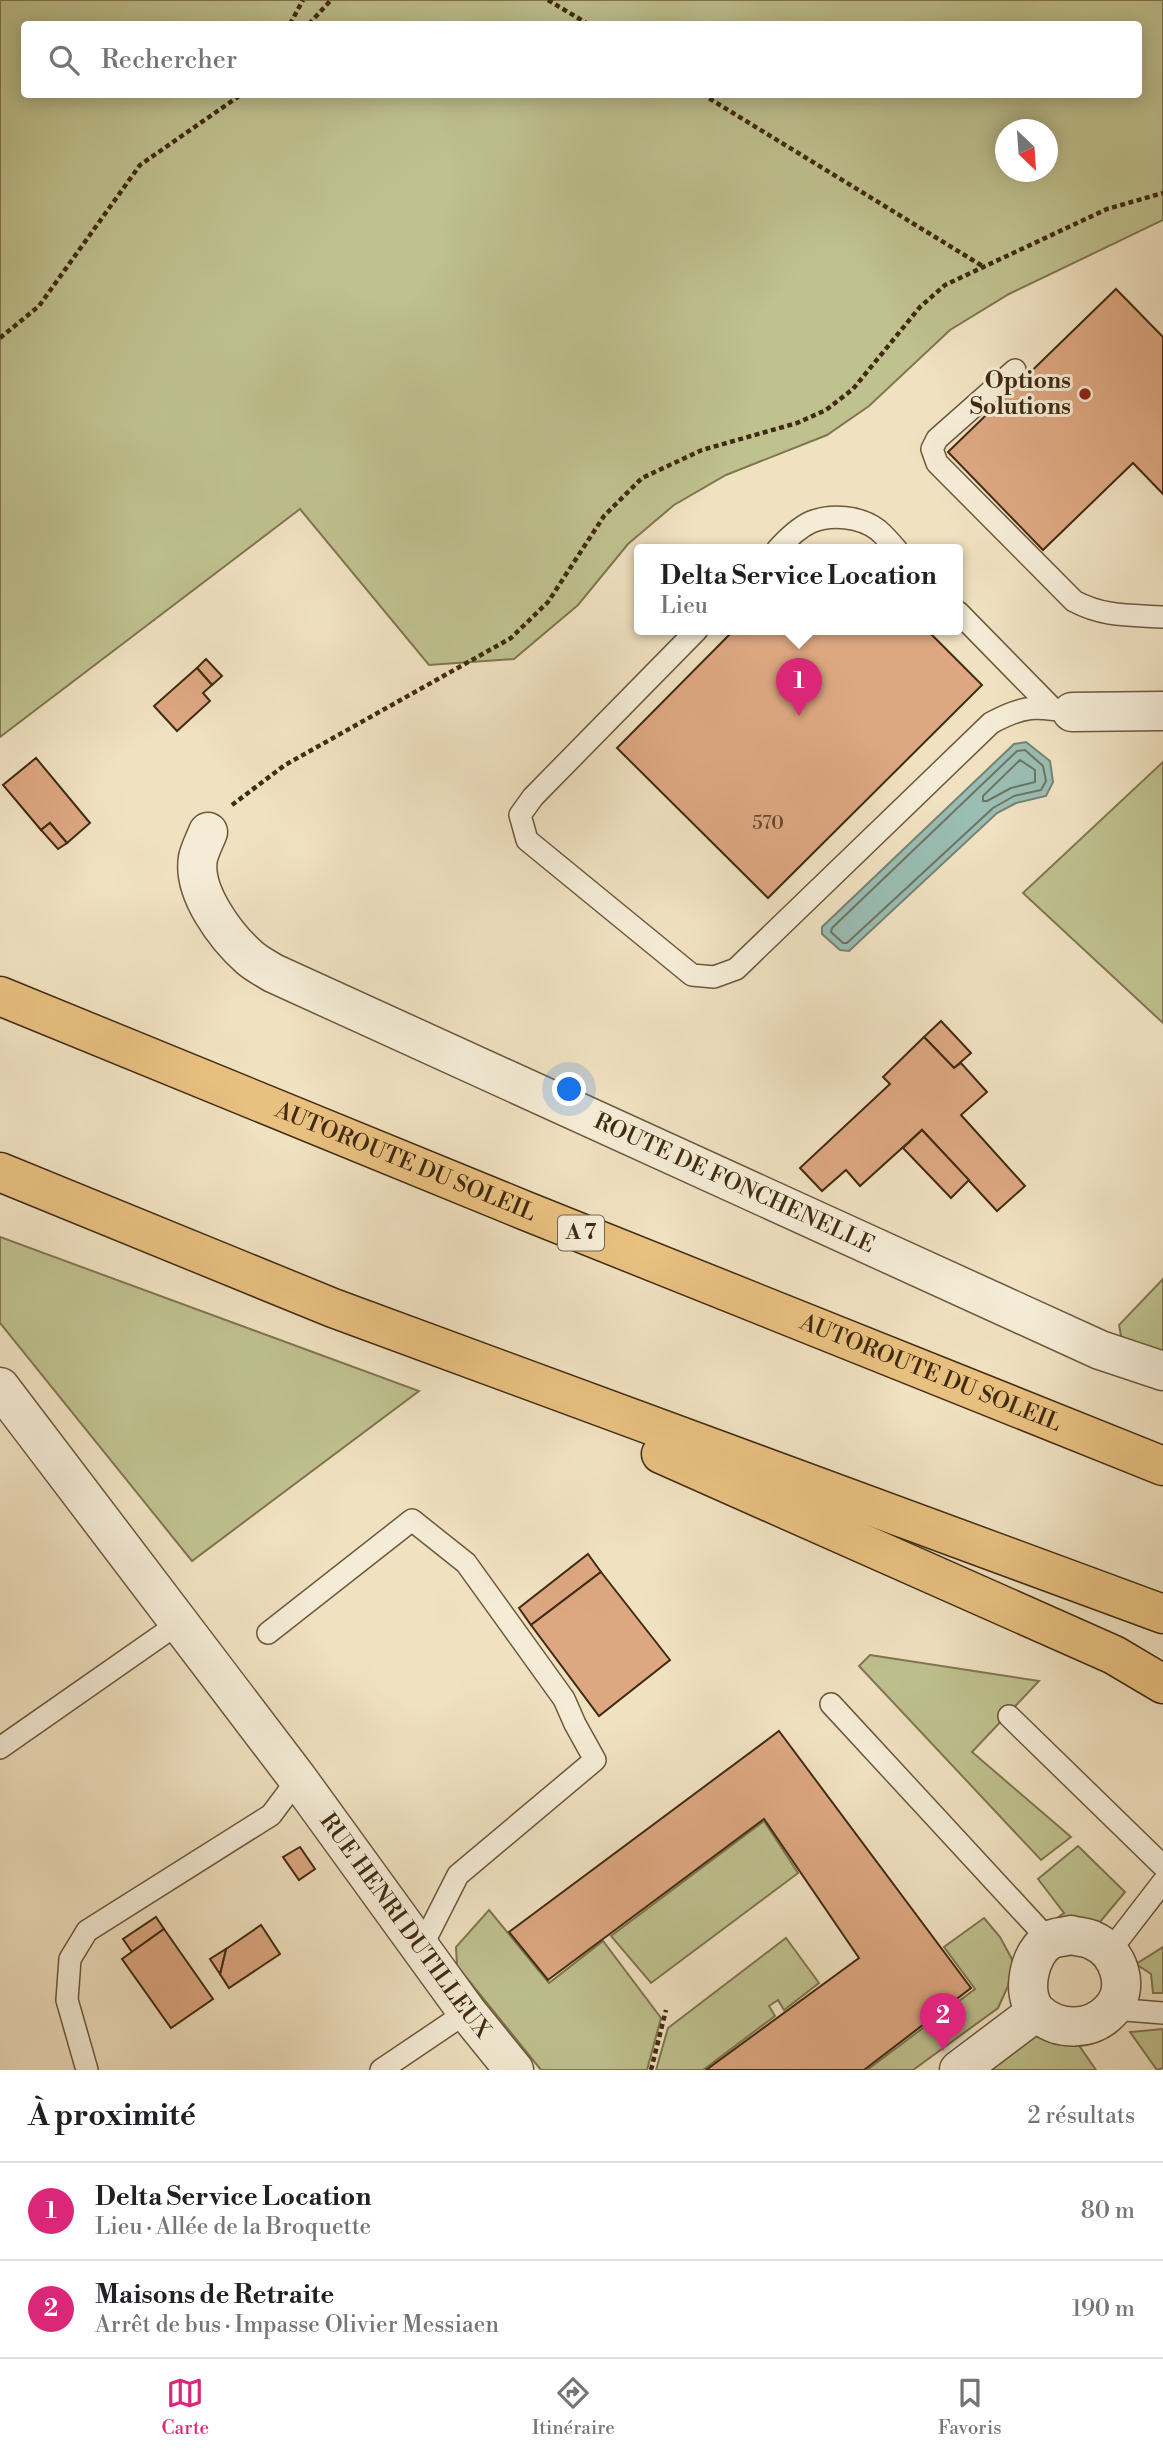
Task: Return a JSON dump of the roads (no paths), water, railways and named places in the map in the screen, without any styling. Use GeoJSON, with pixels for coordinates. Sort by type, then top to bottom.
{"type":"FeatureCollection","features":[{"type":"Feature","properties":{"kind":"highway","name":"AUTOROUTE DU SOLEIL"},"geometry":{"type":"LineString","coordinates":[[0,996],[1163,1466]]}},
{"type":"Feature","properties":{"kind":"highway"},"geometry":{"type":"LineString","coordinates":[[0,1172],[333,1308],[1114,1655],[1163,1684]]}},
{"type":"Feature","properties":{"kind":"highway"},"geometry":{"type":"LineString","coordinates":[[333,1308],[1163,1614]]}},
{"type":"Feature","properties":{"kind":"street"},"geometry":{"type":"LineString","coordinates":[[1063,711],[1163,711]]}},
{"type":"Feature","properties":{"kind":"street","name":"ROUTE DE FONCHENELLE"},"geometry":{"type":"LineString","coordinates":[[208,832],[198,860],[201,889],[215,916],[233,940],[251,959],[273,973],[1100,1350],[1163,1371]]}},
{"type":"Feature","properties":{"kind":"street","name":"RUE HENRI DUTILLEUX"},"geometry":{"type":"LineString","coordinates":[[0,1387],[298,1779],[467,2012],[514,2070]]}},
{"type":"Feature","properties":{"kind":"street"},"geometry":{"type":"LineString","coordinates":[[1071,1935],[1092,1940],[1108,1952],[1118,1966],[1122,1987],[1113,2009],[1097,2023],[1076,2028],[1056,2023],[1036,2012],[1030,1999],[1028,1981],[1033,1957],[1049,1940],[1071,1935]]}},
{"type":"Feature","properties":{"kind":"street"},"geometry":{"type":"LineString","coordinates":[[959,2070],[1036,2012]]}},
{"type":"Feature","properties":{"kind":"lane"},"geometry":{"type":"LineString","coordinates":[[1015,370],[937,439],[932,449],[937,463],[1074,600],[1092,610],[1111,615],[1163,617]]}},
{"type":"Feature","properties":{"kind":"lane"},"geometry":{"type":"LineString","coordinates":[[784,544],[809,523],[831,517],[858,520],[878,530],[891,544]]}},
{"type":"Feature","properties":{"kind":"lane"},"geometry":{"type":"LineString","coordinates":[[963,617],[1063,711]]}},
{"type":"Feature","properties":{"kind":"lane"},"geometry":{"type":"LineString","coordinates":[[693,635],[533,797],[520,815],[527,840],[692,975],[714,977],[736,969],[991,723],[1011,712],[1029,707],[1063,711]]}},
{"type":"Feature","properties":{"kind":"lane"},"geometry":{"type":"LineString","coordinates":[[268,1633],[412,1520],[466,1563],[564,1699],[595,1760],[458,1875],[421,1948]]}},
{"type":"Feature","properties":{"kind":"lane"},"geometry":{"type":"LineString","coordinates":[[0,1748],[179,1623]]}},
{"type":"Feature","properties":{"kind":"lane"},"geometry":{"type":"LineString","coordinates":[[831,1704],[1049,1940]]}},
{"type":"Feature","properties":{"kind":"lane"},"geometry":{"type":"LineString","coordinates":[[1009,1716],[1163,1866]]}},
{"type":"Feature","properties":{"kind":"lane"},"geometry":{"type":"LineString","coordinates":[[87,2070],[67,2000],[70,1959],[87,1931],[271,1815],[298,1779]]}},
{"type":"Feature","properties":{"kind":"lane"},"geometry":{"type":"LineString","coordinates":[[1108,1952],[1163,1882]]}},
{"type":"Feature","properties":{"kind":"lane"},"geometry":{"type":"LineString","coordinates":[[1113,2009],[1163,2013]]}},
{"type":"Feature","properties":{"kind":"lane"},"geometry":{"type":"LineString","coordinates":[[381,2070],[467,2012]]}},
{"type":"Feature","properties":{"kind":"water"},"geometry":{"type":"Polygon","coordinates":[[[1026,742],[1050,761],[1053,782],[1046,796],[1016,803],[997,813],[849,951],[840,950],[822,934],[822,927],[1014,744],[1026,742]]]}},
{"type":"Feature","properties":{"kind":"place","name":"Options Solutions"},"geometry":{"type":"Point","coordinates":[1085,394]}},
{"type":"Feature","properties":{"kind":"place","name":"Delta Service Location"},"geometry":{"type":"Point","coordinates":[799,716]}},
{"type":"Feature","properties":{"kind":"place","name":"Maisons de Retraite"},"geometry":{"type":"Point","coordinates":[943,2051]}}]}
